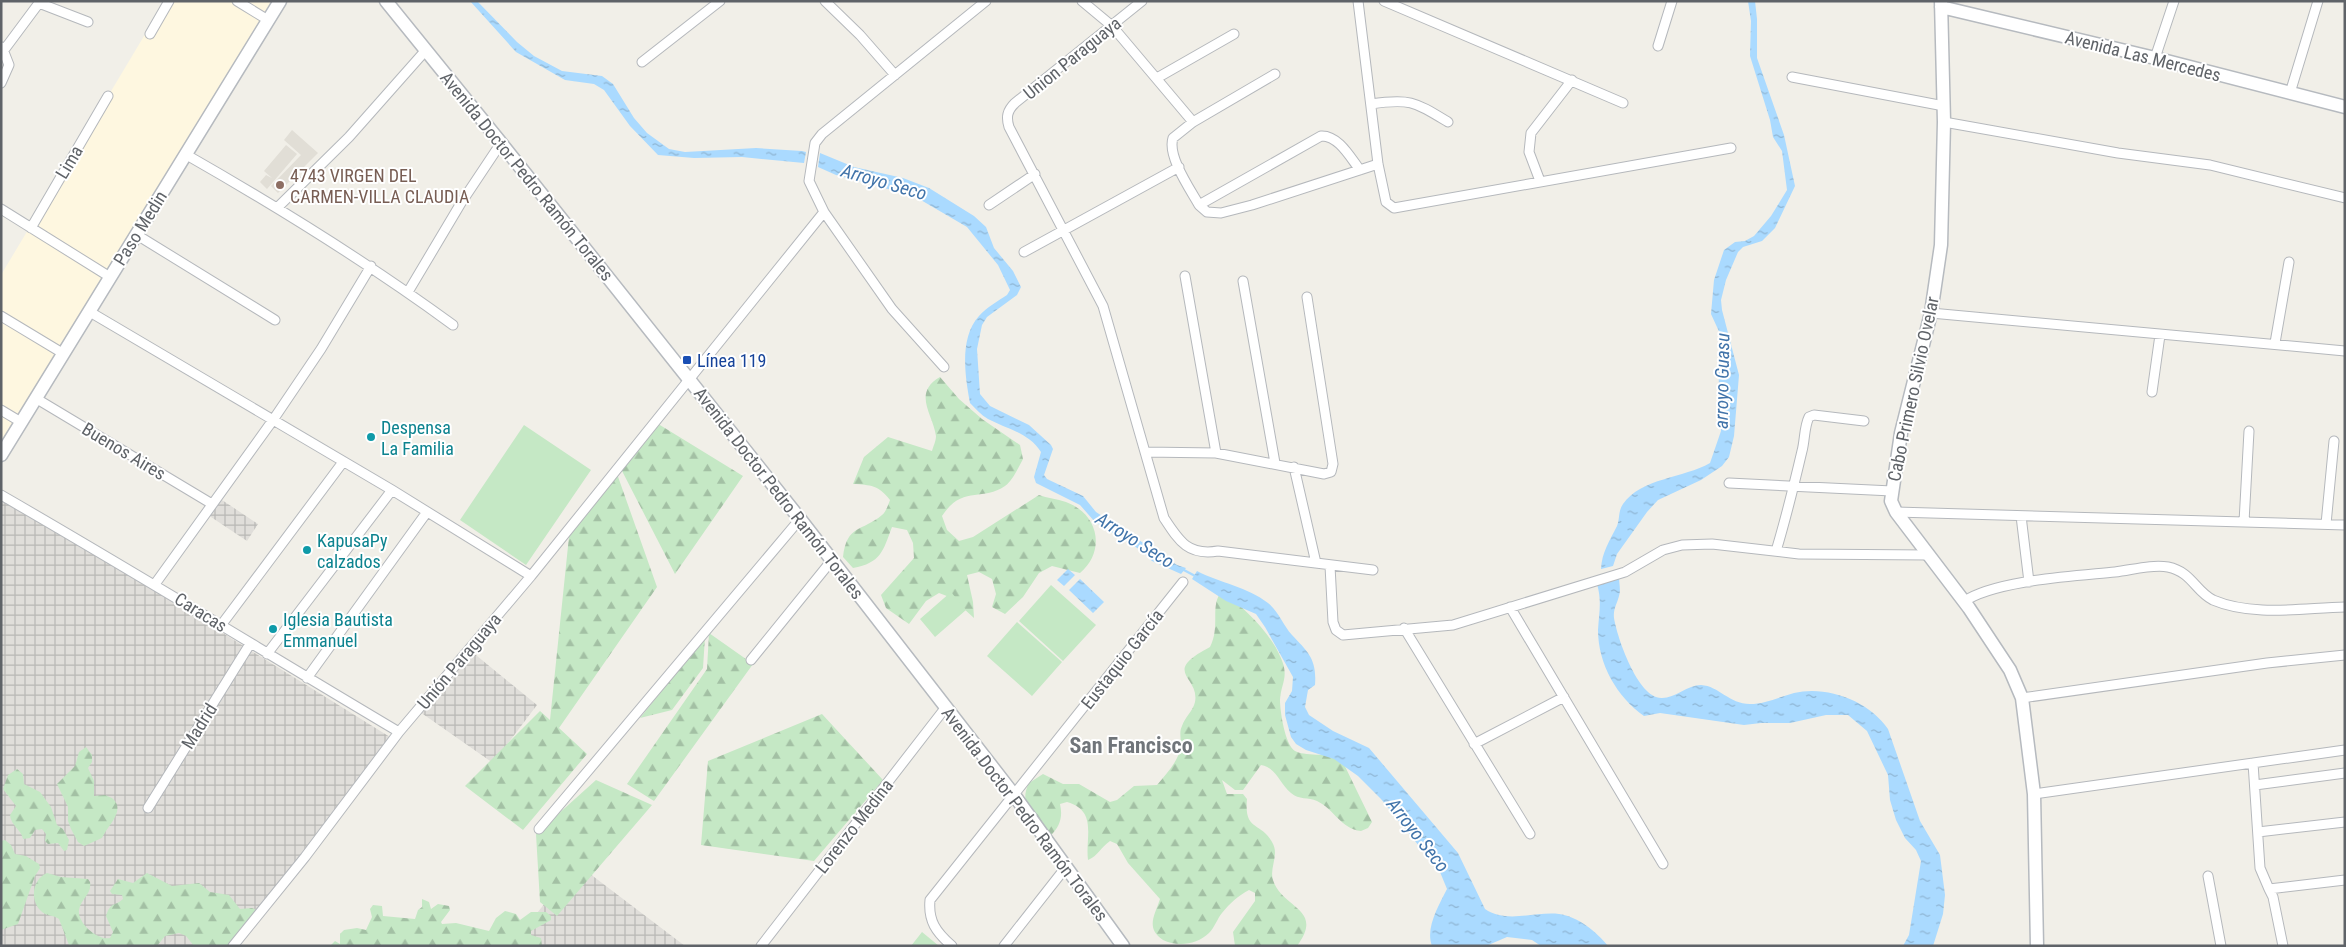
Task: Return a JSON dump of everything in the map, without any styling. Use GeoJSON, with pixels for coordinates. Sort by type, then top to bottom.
{"type":"FeatureCollection","features":[{"type":"Feature","properties":{"kind":"street"},"geometry":{"type":"LineString","coordinates":[[150,34],[169,1]]}},
{"type":"Feature","properties":{"kind":"street"},"geometry":{"type":"LineString","coordinates":[[237,1],[268,20]]}},
{"type":"Feature","properties":{"kind":"street","name":"Paso Medin"},"geometry":{"type":"LineString","coordinates":[[1,456],[280,1]]}},
{"type":"Feature","properties":{"kind":"street","name":"Avenida Doctor Pedro Ramón Torales"},"geometry":{"type":"LineString","coordinates":[[386,1],[501,142],[832,560],[1014,795],[1123,946]]}},
{"type":"Feature","properties":{"kind":"street"},"geometry":{"type":"LineString","coordinates":[[642,62],[720,1]]}},
{"type":"Feature","properties":{"kind":"street"},"geometry":{"type":"LineString","coordinates":[[825,1],[860,35],[895,75]]}},
{"type":"Feature","properties":{"kind":"street"},"geometry":{"type":"LineString","coordinates":[[944,367],[892,308],[824,212],[809,181],[815,143],[822,134],[986,1]]}},
{"type":"Feature","properties":{"kind":"street"},"geometry":{"type":"LineString","coordinates":[[1082,1],[1112,26],[1193,122]]}},
{"type":"Feature","properties":{"kind":"street","name":"Union Paraguaya"},"geometry":{"type":"LineString","coordinates":[[1036,174],[1009,127],[1006,118],[1009,109],[1142,1]]}},
{"type":"Feature","properties":{"kind":"street"},"geometry":{"type":"LineString","coordinates":[[1358,1],[1378,164],[1386,202],[1394,208],[1731,148]]}},
{"type":"Feature","properties":{"kind":"street"},"geometry":{"type":"LineString","coordinates":[[1384,1],[1396,4],[1623,103]]}},
{"type":"Feature","properties":{"kind":"street"},"geometry":{"type":"LineString","coordinates":[[1658,46],[1672,1]]}},
{"type":"Feature","properties":{"kind":"street"},"geometry":{"type":"LineString","coordinates":[[2155,58],[2174,1]]}},
{"type":"Feature","properties":{"kind":"street"},"geometry":{"type":"LineString","coordinates":[[2290,93],[2318,1]]}},
{"type":"Feature","properties":{"kind":"street"},"geometry":{"type":"LineString","coordinates":[[1,83],[9,70],[3,48],[40,3],[88,22]]}},
{"type":"Feature","properties":{"kind":"street","name":"Avenida Las Mercedes"},"geometry":{"type":"LineString","coordinates":[[1941,4],[2345,107]]}},
{"type":"Feature","properties":{"kind":"street","name":"Cabo Primero Silvio Ovelar"},"geometry":{"type":"LineString","coordinates":[[1941,4],[1944,106],[1941,245],[1930,313],[1901,433],[1891,501],[1896,512],[1963,602],[2010,670],[2022,698],[2034,794],[2038,946]]}},
{"type":"Feature","properties":{"kind":"street"},"geometry":{"type":"LineString","coordinates":[[1157,78],[1234,34]]}},
{"type":"Feature","properties":{"kind":"street"},"geometry":{"type":"LineString","coordinates":[[278,207],[349,137],[426,50]]}},
{"type":"Feature","properties":{"kind":"street"},"geometry":{"type":"LineString","coordinates":[[1275,74],[1193,122],[1172,138],[1172,149],[1178,167],[1199,205],[1207,212],[1221,213],[1252,205],[1378,164]]}},
{"type":"Feature","properties":{"kind":"street"},"geometry":{"type":"LineString","coordinates":[[1792,77],[1944,106]]}},
{"type":"Feature","properties":{"kind":"street"},"geometry":{"type":"LineString","coordinates":[[1540,182],[1529,152],[1531,133],[1572,80]]}},
{"type":"Feature","properties":{"kind":"street","name":"Lima"},"geometry":{"type":"LineString","coordinates":[[30,228],[108,96]]}},
{"type":"Feature","properties":{"kind":"street"},"geometry":{"type":"LineString","coordinates":[[1371,104],[1399,100],[1417,103],[1448,122]]}},
{"type":"Feature","properties":{"kind":"street"},"geometry":{"type":"LineString","coordinates":[[1944,122],[2118,153],[2210,165],[2345,198]]}},
{"type":"Feature","properties":{"kind":"street"},"geometry":{"type":"LineString","coordinates":[[1199,205],[1321,136],[1328,136],[1334,139],[1360,170]]}},
{"type":"Feature","properties":{"kind":"street"},"geometry":{"type":"LineString","coordinates":[[408,292],[461,203],[501,142]]}},
{"type":"Feature","properties":{"kind":"street"},"geometry":{"type":"LineString","coordinates":[[185,154],[278,207],[371,266],[453,325]]}},
{"type":"Feature","properties":{"kind":"street"},"geometry":{"type":"LineString","coordinates":[[1024,252],[1178,167]]}},
{"type":"Feature","properties":{"kind":"street"},"geometry":{"type":"LineString","coordinates":[[990,205],[1036,174],[1103,306],[1164,518],[1189,549],[1201,553],[1218,551],[1373,570]]}},
{"type":"Feature","properties":{"kind":"street"},"geometry":{"type":"LineString","coordinates":[[1,209],[110,277]]}},
{"type":"Feature","properties":{"kind":"street","name":"Unión Paraguaya"},"geometry":{"type":"LineString","coordinates":[[233,946],[305,857],[399,732],[531,576],[824,212]]}},
{"type":"Feature","properties":{"kind":"street"},"geometry":{"type":"LineString","coordinates":[[137,235],[275,320]]}},
{"type":"Feature","properties":{"kind":"street"},"geometry":{"type":"LineString","coordinates":[[2275,342],[2289,262]]}},
{"type":"Feature","properties":{"kind":"street"},"geometry":{"type":"LineString","coordinates":[[155,584],[322,350],[371,266]]}},
{"type":"Feature","properties":{"kind":"street"},"geometry":{"type":"LineString","coordinates":[[1185,276],[1216,453]]}},
{"type":"Feature","properties":{"kind":"street"},"geometry":{"type":"LineString","coordinates":[[1243,282],[1275,463]]}},
{"type":"Feature","properties":{"kind":"street"},"geometry":{"type":"LineString","coordinates":[[1145,452],[1216,453],[1324,474],[1332,472],[1333,464],[1307,297]]}},
{"type":"Feature","properties":{"kind":"street"},"geometry":{"type":"LineString","coordinates":[[90,312],[392,490],[531,576]]}},
{"type":"Feature","properties":{"kind":"street"},"geometry":{"type":"LineString","coordinates":[[1930,313],[2160,335],[2275,342],[2345,351]]}},
{"type":"Feature","properties":{"kind":"street"},"geometry":{"type":"LineString","coordinates":[[1,316],[64,354]]}},
{"type":"Feature","properties":{"kind":"street"},"geometry":{"type":"LineString","coordinates":[[2152,392],[2160,335]]}},
{"type":"Feature","properties":{"kind":"street","name":"Buenos Aires"},"geometry":{"type":"LineString","coordinates":[[36,399],[212,504]]}},
{"type":"Feature","properties":{"kind":"street"},"geometry":{"type":"LineString","coordinates":[[1,410],[21,422]]}},
{"type":"Feature","properties":{"kind":"street"},"geometry":{"type":"LineString","coordinates":[[1776,551],[1805,439],[1806,422],[1809,417],[1814,415],[1864,421]]}},
{"type":"Feature","properties":{"kind":"street"},"geometry":{"type":"LineString","coordinates":[[2244,522],[2249,431]]}},
{"type":"Feature","properties":{"kind":"street"},"geometry":{"type":"LineString","coordinates":[[2326,524],[2334,441]]}},
{"type":"Feature","properties":{"kind":"street"},"geometry":{"type":"LineString","coordinates":[[222,624],[343,462]]}},
{"type":"Feature","properties":{"kind":"street"},"geometry":{"type":"LineString","coordinates":[[1294,467],[1316,563]]}},
{"type":"Feature","properties":{"kind":"street"},"geometry":{"type":"LineString","coordinates":[[1729,483],[1794,484],[1892,491]]}},
{"type":"Feature","properties":{"kind":"street"},"geometry":{"type":"LineString","coordinates":[[267,654],[392,490]]}},
{"type":"Feature","properties":{"kind":"street","name":"Caracas"},"geometry":{"type":"LineString","coordinates":[[1,495],[155,584],[222,624],[250,644],[399,732]]}},
{"type":"Feature","properties":{"kind":"street"},"geometry":{"type":"LineString","coordinates":[[307,678],[427,512]]}},
{"type":"Feature","properties":{"kind":"street"},"geometry":{"type":"LineString","coordinates":[[1896,512],[2345,525]]}},
{"type":"Feature","properties":{"kind":"street"},"geometry":{"type":"LineString","coordinates":[[2021,516],[2029,582]]}},
{"type":"Feature","properties":{"kind":"street"},"geometry":{"type":"LineString","coordinates":[[540,829],[800,519]]}},
{"type":"Feature","properties":{"kind":"street"},"geometry":{"type":"LineString","coordinates":[[1330,566],[1333,622],[1336,630],[1343,635],[1453,624],[1625,572],[1663,550],[1682,545],[1712,544],[1808,554],[1929,555]]}},
{"type":"Feature","properties":{"kind":"street"},"geometry":{"type":"LineString","coordinates":[[751,660],[832,560]]}},
{"type":"Feature","properties":{"kind":"street"},"geometry":{"type":"LineString","coordinates":[[1963,602],[1973,595],[2029,582],[2168,567],[2186,574],[2209,598],[2253,610],[2345,607]]}},
{"type":"Feature","properties":{"kind":"street","name":"Eustaquio García"},"geometry":{"type":"LineString","coordinates":[[952,946],[939,935],[933,926],[929,915],[930,900],[1183,582]]}},
{"type":"Feature","properties":{"kind":"street"},"geometry":{"type":"LineString","coordinates":[[1510,607],[1663,864]]}},
{"type":"Feature","properties":{"kind":"street"},"geometry":{"type":"LineString","coordinates":[[1404,628],[1530,834]]}},
{"type":"Feature","properties":{"kind":"street","name":"Madrid"},"geometry":{"type":"LineString","coordinates":[[148,808],[250,644]]}},
{"type":"Feature","properties":{"kind":"street"},"geometry":{"type":"LineString","coordinates":[[2022,698],[2267,663],[2345,655]]}},
{"type":"Feature","properties":{"kind":"street"},"geometry":{"type":"LineString","coordinates":[[1474,744],[1564,697]]}},
{"type":"Feature","properties":{"kind":"street","name":"Lorenzo Medina"},"geometry":{"type":"LineString","coordinates":[[761,946],[946,707]]}},
{"type":"Feature","properties":{"kind":"street"},"geometry":{"type":"LineString","coordinates":[[2034,794],[2345,750]]}},
{"type":"Feature","properties":{"kind":"street"},"geometry":{"type":"LineString","coordinates":[[2253,763],[2260,868],[2273,897],[2283,946]]}},
{"type":"Feature","properties":{"kind":"street"},"geometry":{"type":"LineString","coordinates":[[2255,784],[2345,773]]}},
{"type":"Feature","properties":{"kind":"street"},"geometry":{"type":"LineString","coordinates":[[2258,832],[2345,822]]}},
{"type":"Feature","properties":{"kind":"street"},"geometry":{"type":"LineString","coordinates":[[1004,946],[1066,867]]}},
{"type":"Feature","properties":{"kind":"street"},"geometry":{"type":"LineString","coordinates":[[2208,876],[2221,946]]}},
{"type":"Feature","properties":{"kind":"street"},"geometry":{"type":"LineString","coordinates":[[2269,889],[2345,880]]}},
{"type":"Feature","properties":{"kind":"shaded area"},"geometry":{"type":"Polygon","coordinates":[[[165,1],[281,1],[1,454],[1,275],[165,1]]]}},
{"type":"Feature","properties":{"kind":"shaded area"},"geometry":{"type":"Polygon","coordinates":[[[292,130],[318,153],[278,193],[271,186],[301,155],[284,140],[292,130]]]}},
{"type":"Feature","properties":{"kind":"shaded area"},"geometry":{"type":"Polygon","coordinates":[[[286,145],[297,154],[267,189],[260,182],[266,175],[272,178],[264,171],[286,145]]]}},
{"type":"Feature","properties":{"kind":"shaded area"},"geometry":{"type":"Polygon","coordinates":[[[1,495],[398,742],[233,946],[1,946],[1,495]]]}},
{"type":"Feature","properties":{"kind":"shaded area"},"geometry":{"type":"Polygon","coordinates":[[[219,498],[258,524],[247,541],[208,515],[219,498]]]}},
{"type":"Feature","properties":{"kind":"shaded area"},"geometry":{"type":"Polygon","coordinates":[[[471,651],[537,705],[493,763],[420,712],[471,651]]]}},
{"type":"Feature","properties":{"kind":"shaded area"},"geometry":{"type":"Polygon","coordinates":[[[577,864],[685,946],[510,946],[577,864]]]}},
{"type":"Feature","properties":{"kind":"green space"},"geometry":{"type":"Polygon","coordinates":[[[940,377],[959,399],[982,419],[1020,445],[1023,459],[1013,477],[1005,486],[997,491],[965,497],[957,500],[950,506],[942,516],[947,530],[959,541],[973,537],[1039,495],[1066,502],[1086,515],[1092,524],[1096,544],[1088,564],[1080,573],[1052,566],[1039,573],[1023,597],[1005,614],[992,607],[996,594],[992,579],[979,572],[967,575],[973,602],[974,618],[952,598],[939,593],[926,601],[909,624],[886,608],[881,595],[914,558],[913,543],[907,530],[892,527],[880,555],[870,563],[853,568],[843,557],[845,546],[852,534],[882,515],[890,500],[882,491],[874,487],[853,484],[864,457],[888,437],[932,451],[936,436],[926,404],[926,397],[927,390],[940,377]]]}},
{"type":"Feature","properties":{"kind":"green space"},"geometry":{"type":"Polygon","coordinates":[[[655,422],[743,476],[675,574],[620,467],[655,422]]]}},
{"type":"Feature","properties":{"kind":"green space"},"geometry":{"type":"Polygon","coordinates":[[[524,425],[591,470],[526,565],[460,520],[524,425]]]}},
{"type":"Feature","properties":{"kind":"green space"},"geometry":{"type":"Polygon","coordinates":[[[616,471],[657,587],[559,728],[587,754],[523,830],[465,786],[540,711],[550,720],[570,527],[616,471]]]}},
{"type":"Feature","properties":{"kind":"green space"},"geometry":{"type":"Polygon","coordinates":[[[1051,585],[1096,625],[1063,661],[1019,621],[1051,585]]]}},
{"type":"Feature","properties":{"kind":"green space"},"geometry":{"type":"Polygon","coordinates":[[[1222,591],[1255,620],[1270,638],[1280,656],[1285,674],[1280,700],[1281,712],[1291,748],[1304,754],[1340,756],[1372,822],[1368,828],[1361,831],[1348,827],[1317,801],[1294,795],[1271,769],[1261,765],[1243,790],[1235,790],[1222,780],[1227,794],[1243,794],[1247,799],[1250,822],[1263,831],[1272,842],[1275,852],[1272,870],[1273,880],[1284,897],[1304,916],[1306,924],[1304,933],[1297,946],[1235,946],[1233,932],[1255,901],[1255,893],[1249,890],[1228,906],[1220,915],[1211,931],[1199,940],[1187,944],[1174,944],[1163,940],[1154,931],[1153,926],[1154,916],[1160,899],[1128,863],[1117,844],[1110,841],[1088,860],[1088,826],[1083,812],[1077,806],[1067,802],[1060,804],[1060,822],[1050,836],[1033,819],[1026,805],[1025,798],[1029,783],[1043,774],[1063,784],[1079,784],[1110,802],[1117,800],[1134,786],[1157,785],[1172,766],[1180,751],[1181,728],[1195,702],[1195,693],[1185,669],[1187,663],[1210,647],[1215,631],[1216,603],[1222,591]]]}},
{"type":"Feature","properties":{"kind":"green space"},"geometry":{"type":"Polygon","coordinates":[[[951,592],[966,610],[935,637],[920,619],[951,592]]]}},
{"type":"Feature","properties":{"kind":"green space"},"geometry":{"type":"Polygon","coordinates":[[[1017,622],[1062,662],[1032,696],[987,656],[1017,622]]]}},
{"type":"Feature","properties":{"kind":"green space"},"geometry":{"type":"Polygon","coordinates":[[[709,633],[753,664],[654,801],[627,784],[707,669],[709,633]]]}},
{"type":"Feature","properties":{"kind":"green space"},"geometry":{"type":"Polygon","coordinates":[[[705,637],[703,668],[672,710],[640,718],[705,637]]]}},
{"type":"Feature","properties":{"kind":"green space"},"geometry":{"type":"Polygon","coordinates":[[[822,714],[883,780],[814,861],[701,845],[708,761],[822,714]]]}},
{"type":"Feature","properties":{"kind":"green space"},"geometry":{"type":"Polygon","coordinates":[[[86,747],[92,755],[92,762],[88,768],[94,781],[94,796],[105,795],[112,798],[116,803],[117,813],[102,838],[84,846],[78,842],[71,829],[68,821],[68,807],[57,784],[75,766],[79,752],[86,747]]]}},
{"type":"Feature","properties":{"kind":"green space"},"geometry":{"type":"Polygon","coordinates":[[[17,769],[23,774],[24,784],[40,792],[51,807],[57,825],[63,829],[69,840],[67,850],[64,851],[58,843],[48,844],[45,841],[46,834],[42,829],[35,830],[30,838],[23,839],[12,822],[10,815],[16,806],[3,789],[8,775],[17,769]]]}},
{"type":"Feature","properties":{"kind":"green space"},"geometry":{"type":"Polygon","coordinates":[[[596,780],[652,805],[557,916],[540,902],[536,834],[596,780]]]}},
{"type":"Feature","properties":{"kind":"green space"},"geometry":{"type":"Polygon","coordinates":[[[5,840],[11,845],[15,854],[26,856],[39,864],[40,868],[35,876],[18,924],[1,930],[1,841],[5,840]]]}},
{"type":"Feature","properties":{"kind":"green space"},"geometry":{"type":"Polygon","coordinates":[[[47,873],[61,877],[88,879],[90,882],[89,890],[80,906],[79,915],[89,930],[105,938],[110,938],[113,932],[106,916],[108,911],[111,906],[123,899],[122,895],[112,894],[110,891],[118,879],[133,883],[147,873],[172,886],[199,883],[210,892],[229,895],[240,909],[252,908],[259,911],[238,946],[194,946],[186,936],[179,933],[165,936],[157,946],[69,945],[59,919],[43,913],[35,901],[34,890],[36,884],[47,873]]]}},
{"type":"Feature","properties":{"kind":"green space"},"geometry":{"type":"Polygon","coordinates":[[[422,899],[429,902],[431,909],[438,904],[449,906],[450,910],[441,922],[442,924],[456,923],[489,931],[496,918],[505,911],[516,914],[520,920],[531,912],[546,912],[551,916],[551,920],[531,931],[531,935],[541,938],[542,946],[330,946],[335,941],[340,944],[340,934],[344,930],[357,928],[366,930],[372,917],[370,909],[373,905],[382,906],[383,916],[415,919],[418,910],[422,907],[422,899]]]}},
{"type":"Feature","properties":{"kind":"green space"},"geometry":{"type":"Polygon","coordinates":[[[922,932],[939,946],[911,946],[922,932]]]}},
{"type":"Feature","properties":{"kind":"water"},"geometry":{"type":"Polygon","coordinates":[[[470,1],[477,1],[517,42],[534,56],[562,71],[602,76],[613,84],[634,118],[647,133],[669,149],[685,152],[756,148],[802,151],[806,152],[804,163],[742,157],[694,158],[658,155],[630,126],[604,90],[594,84],[565,80],[516,52],[470,1]]]}},
{"type":"Feature","properties":{"kind":"water","name":"arroyo Guasu"},"geometry":{"type":"Polygon","coordinates":[[[1748,1],[1755,1],[1757,58],[1784,135],[1795,186],[1775,228],[1762,241],[1743,247],[1738,252],[1726,280],[1721,300],[1739,375],[1734,436],[1729,457],[1722,466],[1701,480],[1658,500],[1647,512],[1617,554],[1613,566],[1601,569],[1604,552],[1617,526],[1621,507],[1631,495],[1664,479],[1710,463],[1721,431],[1718,362],[1722,338],[1711,314],[1714,280],[1724,250],[1735,242],[1745,241],[1754,236],[1771,216],[1787,190],[1782,151],[1773,137],[1770,120],[1750,56],[1751,21],[1748,1]]]}},
{"type":"Feature","properties":{"kind":"water"},"geometry":{"type":"Polygon","coordinates":[[[820,153],[854,167],[903,178],[929,188],[974,216],[986,227],[994,248],[1013,271],[1021,287],[1017,295],[987,317],[982,325],[977,349],[980,394],[990,406],[1029,425],[1051,445],[1053,449],[1044,475],[1047,479],[1083,496],[1096,512],[1177,565],[1186,568],[1181,574],[1152,561],[1142,551],[1095,522],[1080,505],[1036,483],[1034,477],[1041,452],[1030,440],[985,417],[970,403],[965,369],[968,335],[979,316],[1007,295],[1010,290],[998,265],[967,227],[914,196],[836,175],[818,167],[820,153]]]}},
{"type":"Feature","properties":{"kind":"water"},"geometry":{"type":"Polygon","coordinates":[[[1068,569],[1075,575],[1064,586],[1057,580],[1068,569]]]}},
{"type":"Feature","properties":{"kind":"water"},"geometry":{"type":"Polygon","coordinates":[[[1197,571],[1252,593],[1275,610],[1289,631],[1307,651],[1313,662],[1315,685],[1308,690],[1305,707],[1309,715],[1333,731],[1369,748],[1458,853],[1485,909],[1502,916],[1566,915],[1580,921],[1598,935],[1608,946],[1541,946],[1532,940],[1507,937],[1486,946],[1432,946],[1430,932],[1432,924],[1447,889],[1440,872],[1381,799],[1358,776],[1334,759],[1306,750],[1296,744],[1291,737],[1285,715],[1285,703],[1292,691],[1293,677],[1265,627],[1256,614],[1226,601],[1192,579],[1197,571]]]}},
{"type":"Feature","properties":{"kind":"water"},"geometry":{"type":"Polygon","coordinates":[[[1619,577],[1620,594],[1614,618],[1619,639],[1637,678],[1653,696],[1662,698],[1672,696],[1691,687],[1701,685],[1713,688],[1736,701],[1756,704],[1794,693],[1820,691],[1833,693],[1859,703],[1880,719],[1888,729],[1920,821],[1940,855],[1945,895],[1943,914],[1933,946],[1903,946],[1909,935],[1921,861],[1916,850],[1905,838],[1896,820],[1890,800],[1888,775],[1867,731],[1848,715],[1826,715],[1790,723],[1744,725],[1660,713],[1644,716],[1625,699],[1611,679],[1601,655],[1598,630],[1600,602],[1597,584],[1619,577]]]}},
{"type":"Feature","properties":{"kind":"water"},"geometry":{"type":"Polygon","coordinates":[[[1080,579],[1104,602],[1093,613],[1069,590],[1080,579]]]}},
{"type":"Feature","properties":{"kind":"waterway","name":"Arroyo Seco"},"geometry":{"type":"LineString","coordinates":[[1182,569],[1197,577]]}},
{"type":"Feature","properties":{"kind":"place","name":"4743 VIRGEN DEL CARMEN-VILLA CLAUDIA"},"geometry":{"type":"Point","coordinates":[280,185]}},
{"type":"Feature","properties":{"kind":"place","name":"Línea 119"},"geometry":{"type":"Point","coordinates":[687,360]}},
{"type":"Feature","properties":{"kind":"place","name":"Despensa La Familia"},"geometry":{"type":"Point","coordinates":[371,437]}},
{"type":"Feature","properties":{"kind":"place","name":"KapusaPy calzados"},"geometry":{"type":"Point","coordinates":[307,550]}},
{"type":"Feature","properties":{"kind":"place","name":"Iglesia Bautista Emmanuel"},"geometry":{"type":"Point","coordinates":[273,629]}},
{"type":"Feature","properties":{"kind":"district","name":"San Francisco"},"geometry":{"type":"Point","coordinates":[1131,745]}}]}
